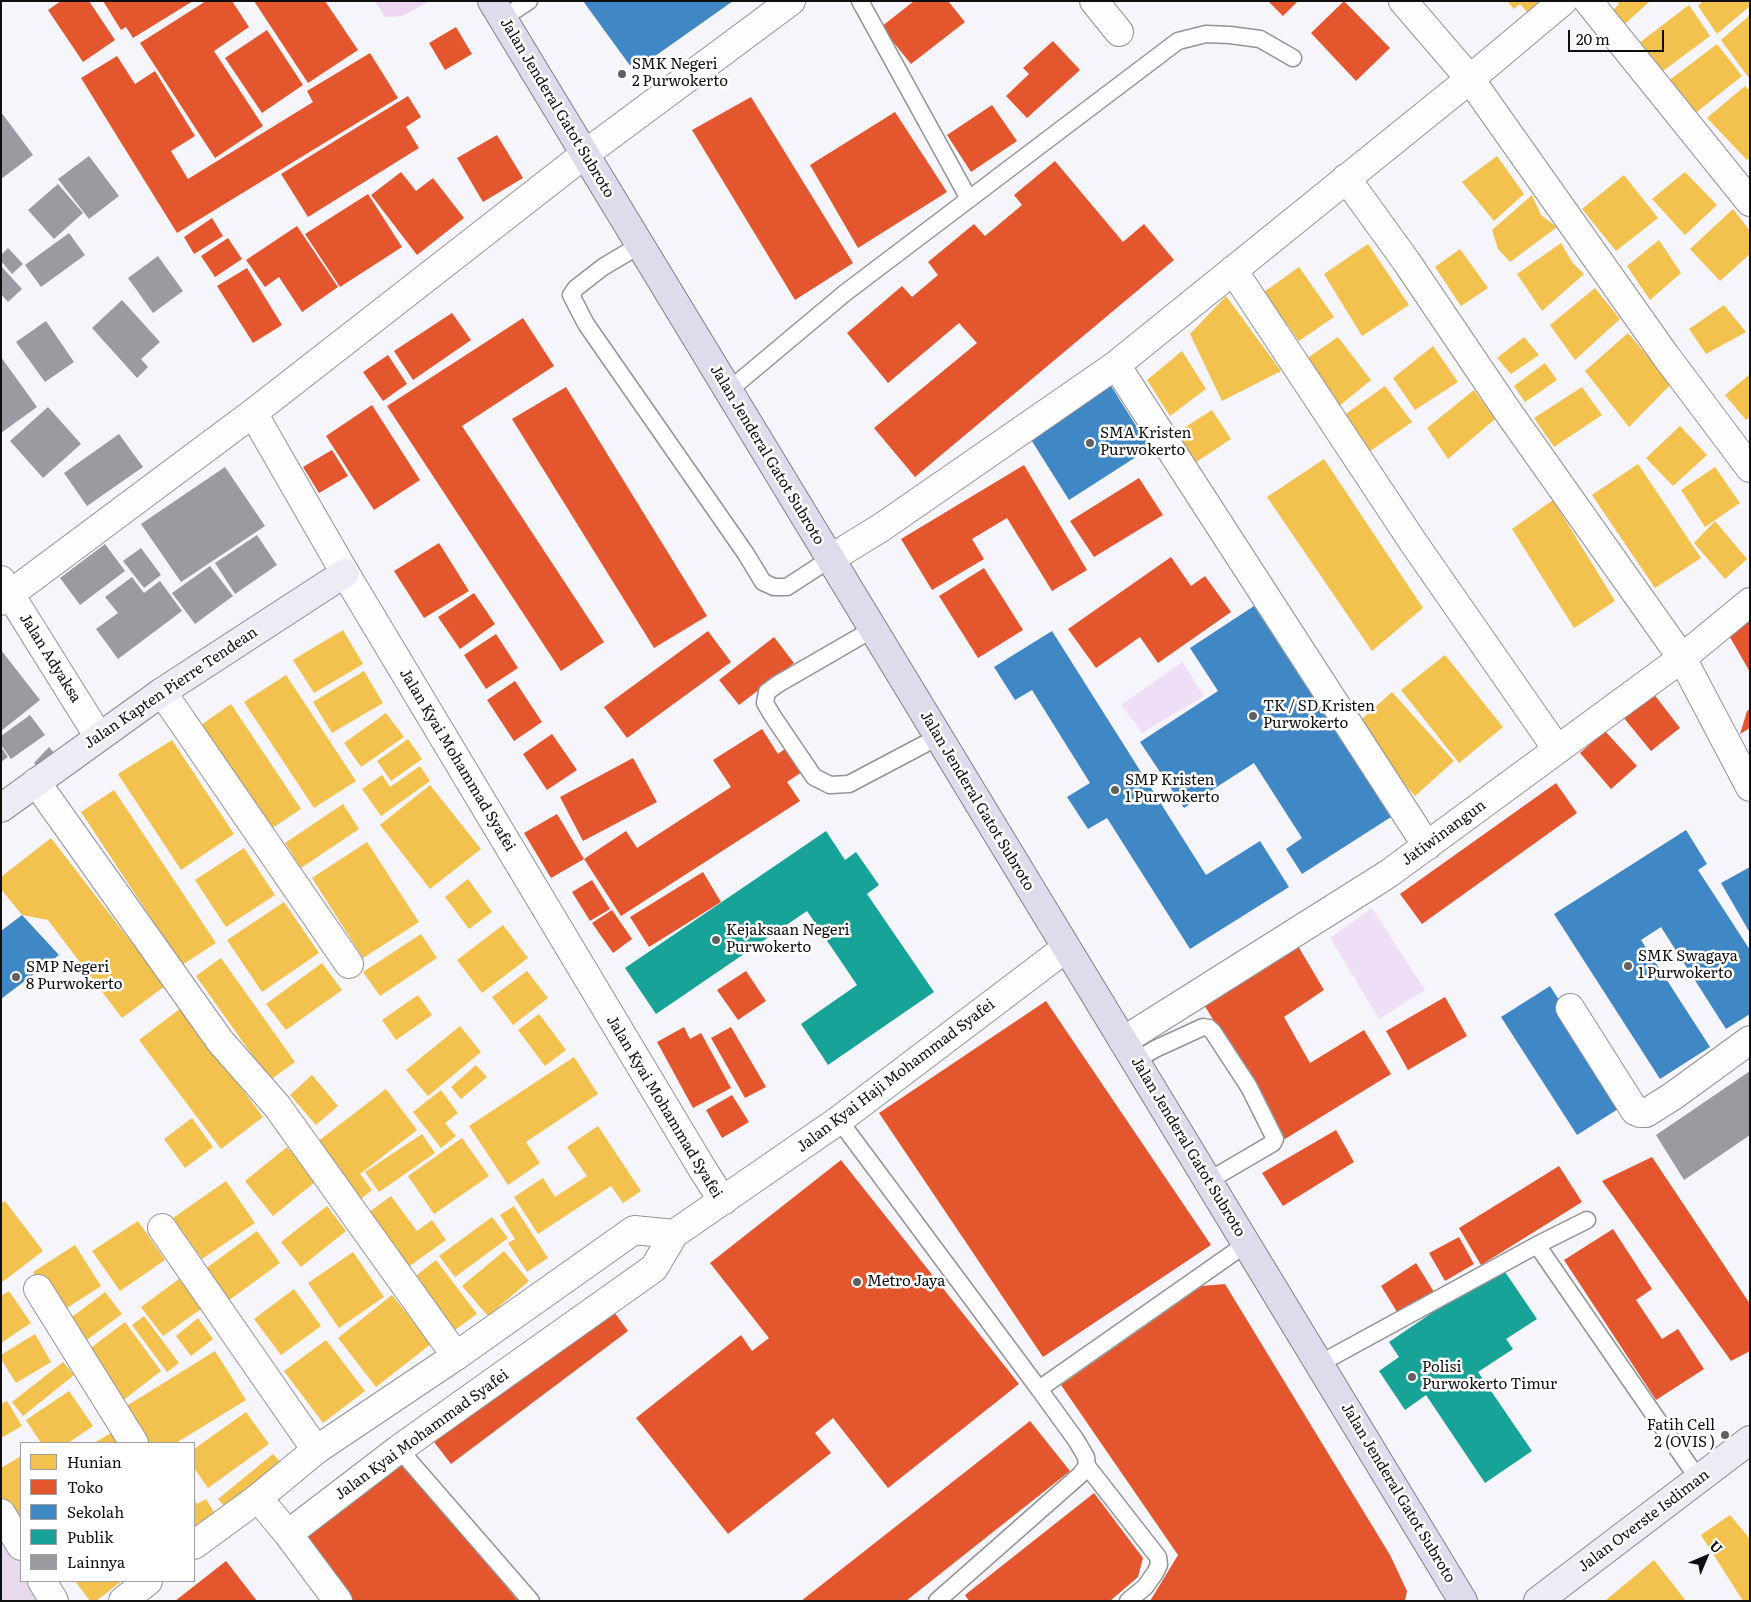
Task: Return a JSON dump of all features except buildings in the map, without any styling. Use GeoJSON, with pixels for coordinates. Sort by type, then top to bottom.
{"type":"FeatureCollection","features":[{"type":"Feature","properties":{"kind":"main road","name":"Jalan Jenderal Gatot Subroto"},"geometry":{"type":"LineString","coordinates":[[498,10],[1463,1601]]}},
{"type":"Feature","properties":{"kind":"main road","name":"Jalan Kapten Pierre Tendean"},"geometry":{"type":"LineString","coordinates":[[1,808],[162,692],[345,573]]}},
{"type":"Feature","properties":{"kind":"main road","name":"Jalan Overste Isdiman"},"geometry":{"type":"LineString","coordinates":[[1538,1601],[1750,1440]]}},
{"type":"Feature","properties":{"kind":"street"},"geometry":{"type":"LineString","coordinates":[[4,592],[253,413],[516,210],[585,154],[792,1]]}},
{"type":"Feature","properties":{"kind":"street"},"geometry":{"type":"LineString","coordinates":[[1094,1],[1119,32]]}},
{"type":"Feature","properties":{"kind":"street"},"geometry":{"type":"LineString","coordinates":[[1403,1],[1470,79],[1665,355],[1750,468]]}},
{"type":"Feature","properties":{"kind":"street"},"geometry":{"type":"LineString","coordinates":[[830,559],[882,527],[1116,365],[1470,79],[1563,1]]}},
{"type":"Feature","properties":{"kind":"street"},"geometry":{"type":"LineString","coordinates":[[1588,1],[1750,202]]}},
{"type":"Feature","properties":{"kind":"street"},"geometry":{"type":"LineString","coordinates":[[1346,178],[1406,261],[1506,409],[1682,658],[1750,787]]}},
{"type":"Feature","properties":{"kind":"street"},"geometry":{"type":"LineString","coordinates":[[1233,270],[1413,542],[1557,750]]}},
{"type":"Feature","properties":{"kind":"street"},"geometry":{"type":"LineString","coordinates":[[1116,365],[1427,846]]}},
{"type":"Feature","properties":{"kind":"street","name":"Jalan Kyai Mohammad Syafei"},"geometry":{"type":"LineString","coordinates":[[253,413],[345,573],[723,1201],[674,1234],[654,1268],[399,1449],[288,1534]]}},
{"type":"Feature","properties":{"kind":"street","name":"Jalan Adyaksa"},"geometry":{"type":"LineString","coordinates":[[4,592],[99,736]]}},
{"type":"Feature","properties":{"kind":"street","name":"Jatiwinangun"},"geometry":{"type":"LineString","coordinates":[[1129,1051],[1427,846],[1682,658],[1750,602]]}},
{"type":"Feature","properties":{"kind":"street"},"geometry":{"type":"LineString","coordinates":[[162,692],[349,964]]}},
{"type":"Feature","properties":{"kind":"street"},"geometry":{"type":"LineString","coordinates":[[36,782],[220,1041],[277,1106],[456,1356]]}},
{"type":"Feature","properties":{"kind":"street","name":"Jalan Kyai Haji Mohammad Syafei"},"geometry":{"type":"LineString","coordinates":[[723,1201],[839,1120],[1066,948]]}},
{"type":"Feature","properties":{"kind":"street"},"geometry":{"type":"LineString","coordinates":[[1570,1008],[1635,1111],[1646,1113],[1673,1096],[1750,1040]]}},
{"type":"Feature","properties":{"kind":"street"},"geometry":{"type":"LineString","coordinates":[[162,1228],[316,1450]]}},
{"type":"Feature","properties":{"kind":"street"},"geometry":{"type":"LineString","coordinates":[[195,1542],[258,1498],[316,1450],[456,1356],[634,1230],[674,1234]]}},
{"type":"Feature","properties":{"kind":"street"},"geometry":{"type":"LineString","coordinates":[[38,1289],[133,1442]]}},
{"type":"Feature","properties":{"kind":"street"},"geometry":{"type":"LineString","coordinates":[[258,1498],[288,1534],[338,1601]]}},
{"type":"Feature","properties":{"kind":"street"},"geometry":{"type":"LineString","coordinates":[[1,1513],[20,1544]]}},
{"type":"Feature","properties":{"kind":"street"},"geometry":{"type":"LineString","coordinates":[[43,1582],[54,1601]]}},
{"type":"Feature","properties":{"kind":"street"},"geometry":{"type":"LineString","coordinates":[[123,1601],[147,1582]]}},
{"type":"Feature","properties":{"kind":"lane"},"geometry":{"type":"LineString","coordinates":[[498,10],[529,1]]}},
{"type":"Feature","properties":{"kind":"lane"},"geometry":{"type":"LineString","coordinates":[[860,1],[969,199]]}},
{"type":"Feature","properties":{"kind":"lane"},"geometry":{"type":"LineString","coordinates":[[728,390],[845,293],[1178,40],[1206,34],[1260,39],[1293,58]]}},
{"type":"Feature","properties":{"kind":"lane"},"geometry":{"type":"LineString","coordinates":[[640,245],[604,267],[576,288],[571,295],[586,324],[746,554],[763,582],[774,587],[787,587],[830,559]]}},
{"type":"Feature","properties":{"kind":"lane"},"geometry":{"type":"LineString","coordinates":[[873,629],[767,692],[766,703],[772,715],[814,777],[830,786],[849,784],[938,737]]}},
{"type":"Feature","properties":{"kind":"lane"},"geometry":{"type":"LineString","coordinates":[[1129,1051],[1155,1049],[1203,1027],[1209,1028],[1248,1087],[1275,1139],[1273,1143],[1208,1181]]}},
{"type":"Feature","properties":{"kind":"lane"},"geometry":{"type":"LineString","coordinates":[[839,1120],[1076,1440],[1086,1457],[1087,1466],[1158,1557],[1159,1565],[1155,1573],[1145,1587],[1128,1601]]}},
{"type":"Feature","properties":{"kind":"lane"},"geometry":{"type":"LineString","coordinates":[[1319,1364],[1537,1245],[1587,1220]]}},
{"type":"Feature","properties":{"kind":"lane"},"geometry":{"type":"LineString","coordinates":[[1038,1389],[1246,1244]]}},
{"type":"Feature","properties":{"kind":"lane"},"geometry":{"type":"LineString","coordinates":[[1537,1245],[1699,1480]]}},
{"type":"Feature","properties":{"kind":"lane"},"geometry":{"type":"LineString","coordinates":[[399,1449],[531,1601]]}},
{"type":"Feature","properties":{"kind":"lane"},"geometry":{"type":"LineString","coordinates":[[942,1599],[1080,1475],[1087,1466]]}},
{"type":"Feature","properties":{"kind":"shaded area"},"geometry":{"type":"Polygon","coordinates":[[[375,1],[430,1],[402,16],[385,17],[375,1]]]}},
{"type":"Feature","properties":{"kind":"shaded area"},"geometry":{"type":"Polygon","coordinates":[[[1182,662],[1204,696],[1142,733],[1121,705],[1182,662]]]}},
{"type":"Feature","properties":{"kind":"shaded area"},"geometry":{"type":"Polygon","coordinates":[[[1372,908],[1425,990],[1379,1019],[1330,938],[1372,908]]]}},
{"type":"Feature","properties":{"kind":"shaded area"},"geometry":{"type":"Polygon","coordinates":[[[1,1513],[20,1544],[20,1582],[43,1582],[54,1601],[1,1601],[1,1513]]]}},
{"type":"Feature","properties":{"kind":"place","name":"SMK Negeri 2 Purwokerto"},"geometry":{"type":"Point","coordinates":[622,74]}},
{"type":"Feature","properties":{"kind":"place","name":"SMA Kristen Purwokerto"},"geometry":{"type":"Point","coordinates":[1090,443]}},
{"type":"Feature","properties":{"kind":"place","name":"TK / SD Kristen Purwokerto"},"geometry":{"type":"Point","coordinates":[1253,716]}},
{"type":"Feature","properties":{"kind":"place","name":"SMP Kristen 1 Purwokerto"},"geometry":{"type":"Point","coordinates":[1115,790]}},
{"type":"Feature","properties":{"kind":"place","name":"Kejaksaan Negeri Purwokerto"},"geometry":{"type":"Point","coordinates":[716,940]}},
{"type":"Feature","properties":{"kind":"place","name":"SMK Swagaya 1 Purwokerto"},"geometry":{"type":"Point","coordinates":[1628,966]}},
{"type":"Feature","properties":{"kind":"place","name":"SMP Negeri 8 Purwokerto"},"geometry":{"type":"Point","coordinates":[16,977]}},
{"type":"Feature","properties":{"kind":"place","name":"Metro Jaya"},"geometry":{"type":"Point","coordinates":[857,1282]}},
{"type":"Feature","properties":{"kind":"place","name":"Polisi Purwokerto Timur"},"geometry":{"type":"Point","coordinates":[1412,1377]}},
{"type":"Feature","properties":{"kind":"place","name":"Fatih Cell 2 (OVIS )"},"geometry":{"type":"Point","coordinates":[1725,1435]}}]}
